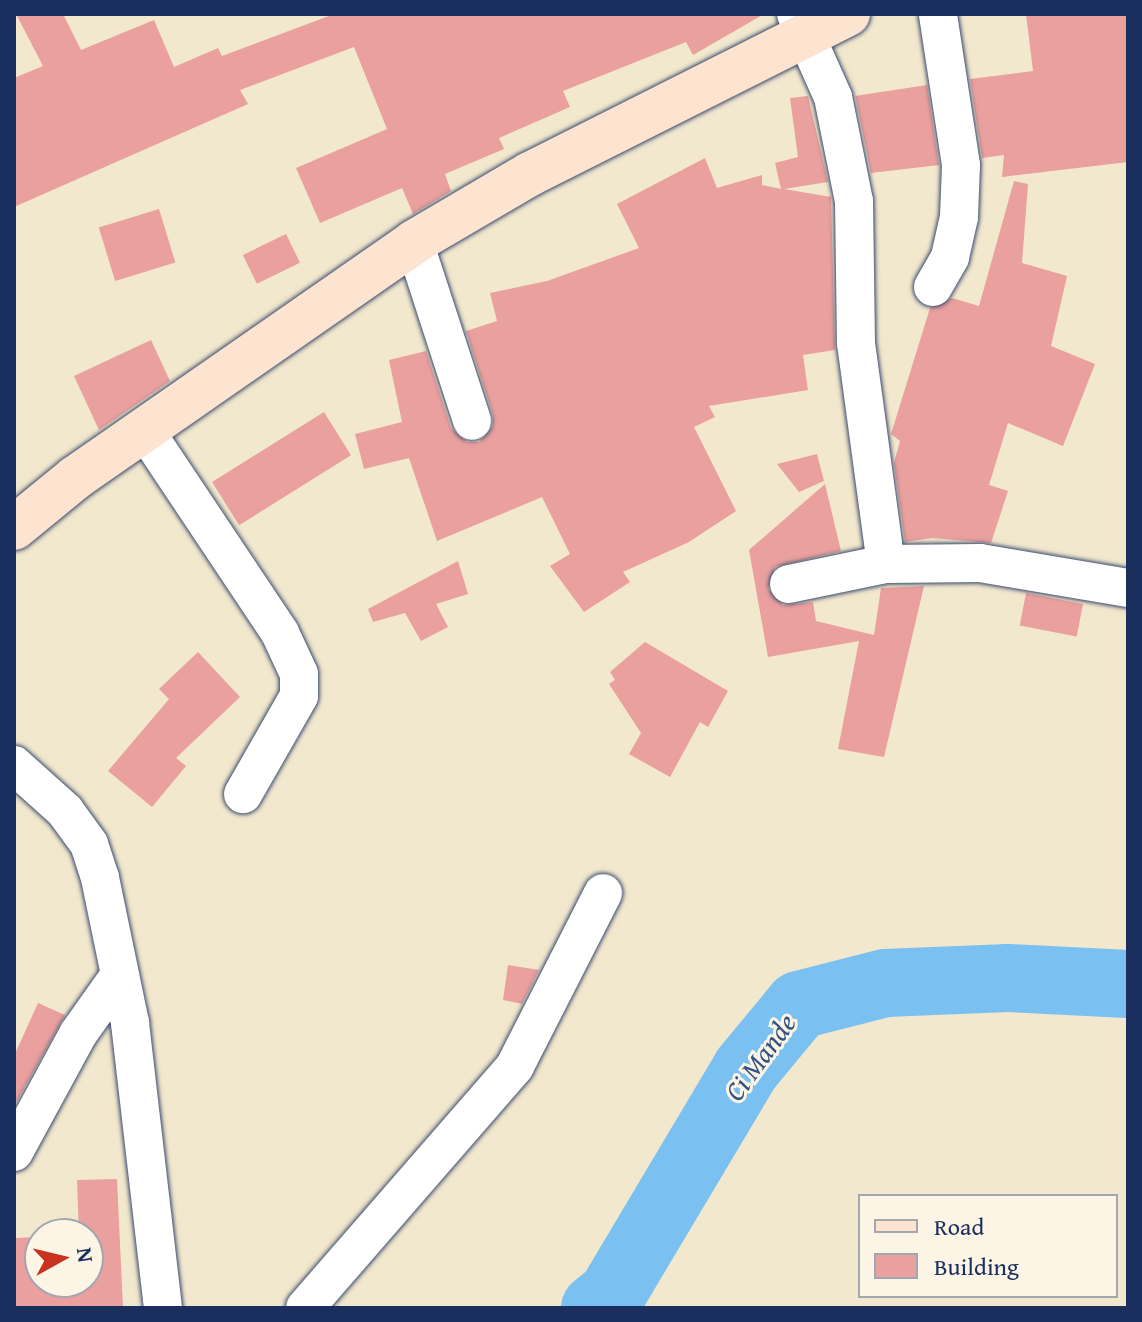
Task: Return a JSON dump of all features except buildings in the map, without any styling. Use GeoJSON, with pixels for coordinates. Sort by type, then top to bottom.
{"type":"FeatureCollection","features":[{"type":"Feature","properties":{"kind":"main road"},"geometry":{"type":"LineString","coordinates":[[14,528],[75,478],[146,432],[414,242],[530,174],[803,24],[848,14]]}},
{"type":"Feature","properties":{"kind":"street"},"geometry":{"type":"LineString","coordinates":[[933,287],[950,257],[959,217],[961,165],[938,14]]}},
{"type":"Feature","properties":{"kind":"street"},"geometry":{"type":"LineString","coordinates":[[803,24],[833,97],[854,201],[856,343],[886,564]]}},
{"type":"Feature","properties":{"kind":"street"},"geometry":{"type":"LineString","coordinates":[[414,242],[472,421]]}},
{"type":"Feature","properties":{"kind":"street"},"geometry":{"type":"LineString","coordinates":[[146,432],[280,633],[299,674],[299,696],[243,794]]}},
{"type":"Feature","properties":{"kind":"street"},"geometry":{"type":"LineString","coordinates":[[789,584],[886,564],[980,563],[1128,588]]}},
{"type":"Feature","properties":{"kind":"street"},"geometry":{"type":"LineString","coordinates":[[14,765],[65,811],[89,844],[120,975],[163,1308]]}},
{"type":"Feature","properties":{"kind":"street"},"geometry":{"type":"LineString","coordinates":[[305,1308],[515,1066],[603,893]]}},
{"type":"Feature","properties":{"kind":"street"},"geometry":{"type":"LineString","coordinates":[[14,1152],[78,1034],[120,975]]}},
{"type":"Feature","properties":{"kind":"waterway","name":"Ci Mande"},"geometry":{"type":"LineString","coordinates":[[595,1308],[612,1294],[746,1069],[799,1005],[885,983],[1008,978],[1128,984]]}}]}
